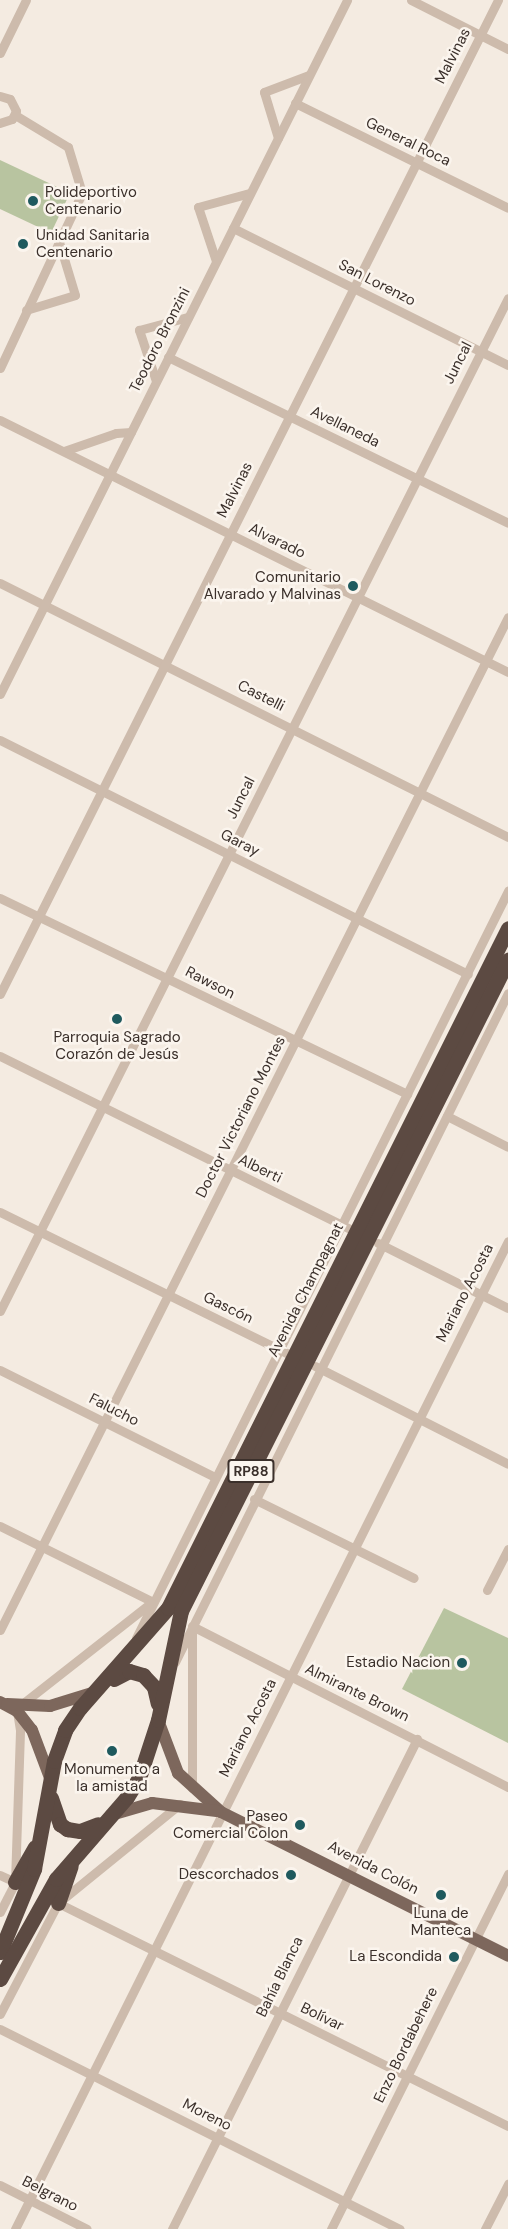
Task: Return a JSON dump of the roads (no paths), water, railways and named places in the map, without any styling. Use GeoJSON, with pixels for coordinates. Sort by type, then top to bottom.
{"type":"FeatureCollection","features":[{"type":"Feature","properties":{"kind":"highway","name":"Avenida Champagnat"},"geometry":{"type":"LineString","coordinates":[[368,1238],[508,928]]}},
{"type":"Feature","properties":{"kind":"highway","name":"Avenida Champagnat"},"geometry":{"type":"LineString","coordinates":[[0,1979],[38,1906],[75,1856],[139,1778],[159,1716],[181,1611],[508,960]]}},
{"type":"Feature","properties":{"kind":"highway","name":"Avenida Champagnat"},"geometry":{"type":"LineString","coordinates":[[0,1952],[24,1899],[45,1828],[50,1786],[65,1730],[168,1608],[306,1362]]}},
{"type":"Feature","properties":{"kind":"highway","name":"Avenida Colón"},"geometry":{"type":"LineString","coordinates":[[98,1689],[129,1671],[144,1675],[154,1687],[159,1716]]}},
{"type":"Feature","properties":{"kind":"highway","name":"Avenida Colón"},"geometry":{"type":"LineString","coordinates":[[50,1786],[58,1819],[67,1829],[80,1831],[106,1818]]}},
{"type":"Feature","properties":{"kind":"highway"},"geometry":{"type":"LineString","coordinates":[[15,1882],[45,1828]]}},
{"type":"Feature","properties":{"kind":"highway"},"geometry":{"type":"LineString","coordinates":[[58,1903],[75,1856]]}},
{"type":"Feature","properties":{"kind":"main road","name":"Avenida Colón"},"geometry":{"type":"LineString","coordinates":[[1,1703],[19,1708],[62,1704],[98,1689]]}},
{"type":"Feature","properties":{"kind":"main road","name":"Avenida Colón"},"geometry":{"type":"LineString","coordinates":[[19,1708],[32,1730],[50,1786]]}},
{"type":"Feature","properties":{"kind":"main road","name":"Avenida Colón"},"geometry":{"type":"LineString","coordinates":[[159,1716],[167,1754],[192,1789],[222,1812],[508,1956]]}},
{"type":"Feature","properties":{"kind":"main road","name":"Avenida Colón"},"geometry":{"type":"LineString","coordinates":[[106,1818],[152,1803],[180,1804],[222,1812]]}},
{"type":"Feature","properties":{"kind":"street"},"geometry":{"type":"LineString","coordinates":[[0,53],[26,0]]}},
{"type":"Feature","properties":{"kind":"street","name":"Teodoro Bronzini"},"geometry":{"type":"LineString","coordinates":[[0,694],[347,0]]}},
{"type":"Feature","properties":{"kind":"street"},"geometry":{"type":"LineString","coordinates":[[411,0],[508,49]]}},
{"type":"Feature","properties":{"kind":"street","name":"Malvinas"},"geometry":{"type":"LineString","coordinates":[[0,994],[498,0]]}},
{"type":"Feature","properties":{"kind":"street"},"geometry":{"type":"LineString","coordinates":[[278,138],[264,92],[309,75]]}},
{"type":"Feature","properties":{"kind":"street"},"geometry":{"type":"LineString","coordinates":[[0,96],[14,102],[15,116]]}},
{"type":"Feature","properties":{"kind":"street","name":"General Roca"},"geometry":{"type":"LineString","coordinates":[[295,103],[508,208]]}},
{"type":"Feature","properties":{"kind":"street"},"geometry":{"type":"LineString","coordinates":[[0,123],[15,116]]}},
{"type":"Feature","properties":{"kind":"street"},"geometry":{"type":"LineString","coordinates":[[0,368],[82,193],[77,170],[64,142],[15,116]]}},
{"type":"Feature","properties":{"kind":"street"},"geometry":{"type":"LineString","coordinates":[[216,261],[198,207],[250,193]]}},
{"type":"Feature","properties":{"kind":"street","name":"San Lorenzo"},"geometry":{"type":"LineString","coordinates":[[233,228],[508,365]]}},
{"type":"Feature","properties":{"kind":"street"},"geometry":{"type":"LineString","coordinates":[[26,310],[75,295],[59,242]]}},
{"type":"Feature","properties":{"kind":"street","name":"Juncal"},"geometry":{"type":"LineString","coordinates":[[0,1311],[508,298]]}},
{"type":"Feature","properties":{"kind":"street"},"geometry":{"type":"LineString","coordinates":[[156,381],[139,330],[188,317]]}},
{"type":"Feature","properties":{"kind":"street","name":"Avellaneda"},"geometry":{"type":"LineString","coordinates":[[168,357],[508,523]]}},
{"type":"Feature","properties":{"kind":"street","name":"Alvarado"},"geometry":{"type":"LineString","coordinates":[[0,420],[508,672]]}},
{"type":"Feature","properties":{"kind":"street"},"geometry":{"type":"LineString","coordinates":[[64,452],[116,433],[131,432]]}},
{"type":"Feature","properties":{"kind":"street","name":"Castelli"},"geometry":{"type":"LineString","coordinates":[[0,583],[508,837]]}},
{"type":"Feature","properties":{"kind":"street","name":"Doctor Victoriano Montes"},"geometry":{"type":"LineString","coordinates":[[0,1630],[508,617]]}},
{"type":"Feature","properties":{"kind":"street","name":"Garay"},"geometry":{"type":"LineString","coordinates":[[0,740],[468,974]]}},
{"type":"Feature","properties":{"kind":"street","name":"Avenida Champagnat"},"geometry":{"type":"LineString","coordinates":[[125,1661],[277,1348],[407,1095],[508,891]]}},
{"type":"Feature","properties":{"kind":"street","name":"Rawson"},"geometry":{"type":"LineString","coordinates":[[0,898],[407,1095]]}},
{"type":"Feature","properties":{"kind":"street","name":"Avenida Champagnat"},"geometry":{"type":"LineString","coordinates":[[165,1683],[254,1499],[306,1362],[368,1238],[447,1116],[508,994]]}},
{"type":"Feature","properties":{"kind":"street","name":"Alberti"},"geometry":{"type":"LineString","coordinates":[[0,1056],[508,1308]]}},
{"type":"Feature","properties":{"kind":"street"},"geometry":{"type":"LineString","coordinates":[[447,1116],[508,1147]]}},
{"type":"Feature","properties":{"kind":"street","name":"Gascón"},"geometry":{"type":"LineString","coordinates":[[0,1212],[508,1464]]}},
{"type":"Feature","properties":{"kind":"street","name":"Mariano Acosta"},"geometry":{"type":"LineString","coordinates":[[15,2229],[508,1241]]}},
{"type":"Feature","properties":{"kind":"street","name":"Falucho"},"geometry":{"type":"LineString","coordinates":[[0,1370],[215,1477]]}},
{"type":"Feature","properties":{"kind":"street"},"geometry":{"type":"LineString","coordinates":[[254,1499],[414,1578]]}},
{"type":"Feature","properties":{"kind":"street"},"geometry":{"type":"LineString","coordinates":[[0,1526],[153,1602]]}},
{"type":"Feature","properties":{"kind":"street"},"geometry":{"type":"LineString","coordinates":[[487,1590],[508,1549]]}},
{"type":"Feature","properties":{"kind":"street","name":"Avenida Champagnat"},"geometry":{"type":"LineString","coordinates":[[19,1708],[153,1602]]}},
{"type":"Feature","properties":{"kind":"street","name":"Avenida Champagnat"},"geometry":{"type":"LineString","coordinates":[[192,1626],[192,1789]]}},
{"type":"Feature","properties":{"kind":"street","name":"Almirante Brown"},"geometry":{"type":"LineString","coordinates":[[192,1626],[508,1787]]}},
{"type":"Feature","properties":{"kind":"street"},"geometry":{"type":"LineString","coordinates":[[0,1912],[15,1882],[19,1708]]}},
{"type":"Feature","properties":{"kind":"street","name":"Bahía Blanca"},"geometry":{"type":"LineString","coordinates":[[172,2229],[417,1739]]}},
{"type":"Feature","properties":{"kind":"street"},"geometry":{"type":"LineString","coordinates":[[0,2014],[58,1903],[180,1804]]}},
{"type":"Feature","properties":{"kind":"street","name":"Enzo Bordabehere"},"geometry":{"type":"LineString","coordinates":[[331,2229],[508,1874]]}},
{"type":"Feature","properties":{"kind":"street"},"geometry":{"type":"LineString","coordinates":[[0,1875],[15,1882]]}},
{"type":"Feature","properties":{"kind":"street","name":"Bolívar"},"geometry":{"type":"LineString","coordinates":[[58,1903],[508,2126]]}},
{"type":"Feature","properties":{"kind":"street","name":"Moreno"},"geometry":{"type":"LineString","coordinates":[[0,2029],[400,2229]]}},
{"type":"Feature","properties":{"kind":"street"},"geometry":{"type":"LineString","coordinates":[[485,2229],[508,2184]]}},
{"type":"Feature","properties":{"kind":"street","name":"Belgrano"},"geometry":{"type":"LineString","coordinates":[[0,2185],[87,2229]]}},
{"type":"Feature","properties":{"kind":"place","name":"Polideportivo Centenario"},"geometry":{"type":"Point","coordinates":[33,201]}},
{"type":"Feature","properties":{"kind":"place","name":"Unidad Sanitaria Centenario"},"geometry":{"type":"Point","coordinates":[23,244]}},
{"type":"Feature","properties":{"kind":"place","name":"Comunitario Alvarado y Malvinas"},"geometry":{"type":"Point","coordinates":[353,586]}},
{"type":"Feature","properties":{"kind":"place","name":"Parroquia Sagrado Corazón de Jesús"},"geometry":{"type":"Point","coordinates":[117,1019]}},
{"type":"Feature","properties":{"kind":"place","name":"Estadio Nacion"},"geometry":{"type":"Point","coordinates":[462,1663]}},
{"type":"Feature","properties":{"kind":"place","name":"Monumento a la amistad"},"geometry":{"type":"Point","coordinates":[112,1751]}},
{"type":"Feature","properties":{"kind":"place","name":"Paseo Comercial Colon"},"geometry":{"type":"Point","coordinates":[300,1825]}},
{"type":"Feature","properties":{"kind":"place","name":"Descorchados"},"geometry":{"type":"Point","coordinates":[291,1875]}},
{"type":"Feature","properties":{"kind":"place","name":"Luna de Manteca"},"geometry":{"type":"Point","coordinates":[441,1895]}},
{"type":"Feature","properties":{"kind":"place","name":"La Escondida"},"geometry":{"type":"Point","coordinates":[454,1957]}}]}
